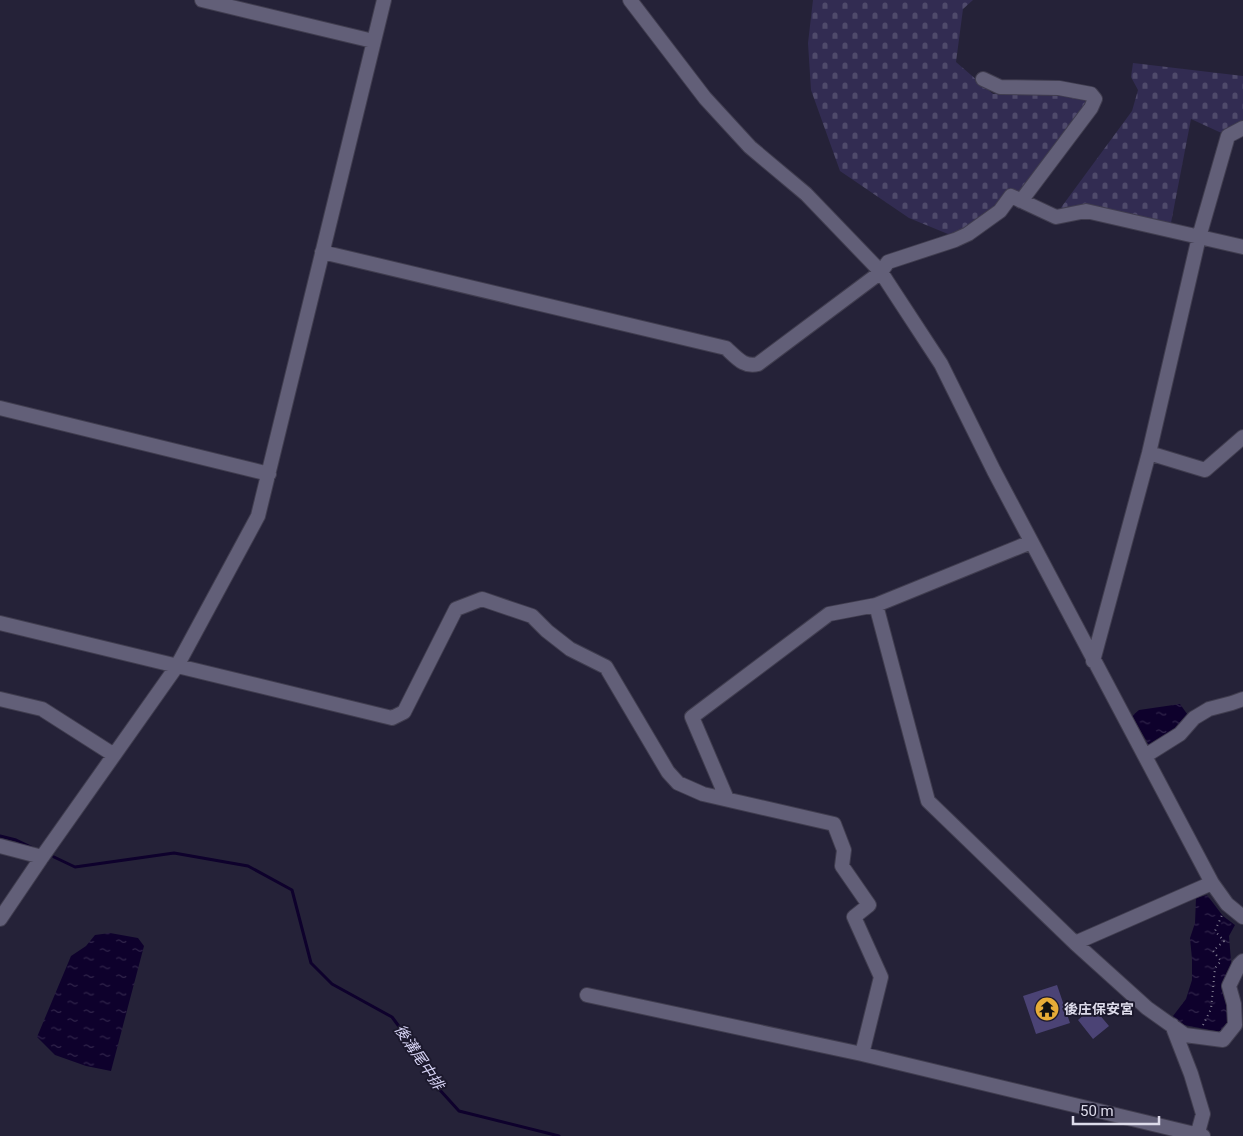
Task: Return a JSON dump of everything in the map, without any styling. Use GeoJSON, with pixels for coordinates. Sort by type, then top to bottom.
{"type":"FeatureCollection","features":[{"type":"Feature","properties":{"kind":"street"},"geometry":{"type":"LineString","coordinates":[[202,0],[373,41]]}},
{"type":"Feature","properties":{"kind":"street"},"geometry":{"type":"LineString","coordinates":[[0,919],[177,666],[258,516],[384,0]]}},
{"type":"Feature","properties":{"kind":"street"},"geometry":{"type":"LineString","coordinates":[[630,0],[705,98],[750,147],[806,194],[881,272],[941,364],[1093,661],[1212,883],[1227,904],[1243,917]]}},
{"type":"Feature","properties":{"kind":"street"},"geometry":{"type":"LineString","coordinates":[[983,79],[1000,87],[1059,88],[1091,94],[1095,99],[1091,108],[1021,201]]}},
{"type":"Feature","properties":{"kind":"street"},"geometry":{"type":"LineString","coordinates":[[1093,661],[1149,453],[1199,237],[1228,136],[1243,128]]}},
{"type":"Feature","properties":{"kind":"street"},"geometry":{"type":"LineString","coordinates":[[322,252],[726,348],[746,365],[754,365],[758,364],[881,272],[888,262],[968,234],[1000,211],[1012,196],[1056,217],[1086,211],[1243,248]]}},
{"type":"Feature","properties":{"kind":"street"},"geometry":{"type":"LineString","coordinates":[[0,408],[268,474]]}},
{"type":"Feature","properties":{"kind":"street"},"geometry":{"type":"LineString","coordinates":[[1149,453],[1205,470],[1243,437]]}},
{"type":"Feature","properties":{"kind":"street"},"geometry":{"type":"LineString","coordinates":[[727,799],[692,717],[829,614],[876,605],[1031,542]]}},
{"type":"Feature","properties":{"kind":"street"},"geometry":{"type":"LineString","coordinates":[[0,623],[392,718],[404,712],[456,609],[482,599],[532,616],[570,649],[606,667],[668,772],[678,783],[703,794],[834,824],[844,850],[842,866],[868,905],[854,917],[881,977],[862,1054]]}},
{"type":"Feature","properties":{"kind":"street"},"geometry":{"type":"LineString","coordinates":[[876,605],[928,801],[1074,943],[1147,1008],[1171,1025],[1185,1034],[1224,1040],[1235,1025],[1234,1004],[1229,986],[1238,965],[1243,961]]}},
{"type":"Feature","properties":{"kind":"street"},"geometry":{"type":"LineString","coordinates":[[0,699],[42,709],[114,755]]}},
{"type":"Feature","properties":{"kind":"street"},"geometry":{"type":"LineString","coordinates":[[1145,756],[1180,734],[1194,718],[1209,708],[1243,699]]}},
{"type":"Feature","properties":{"kind":"street"},"geometry":{"type":"LineString","coordinates":[[0,846],[42,857]]}},
{"type":"Feature","properties":{"kind":"street"},"geometry":{"type":"LineString","coordinates":[[1074,943],[1212,883]]}},
{"type":"Feature","properties":{"kind":"street"},"geometry":{"type":"LineString","coordinates":[[587,995],[862,1054],[1199,1136],[1203,1114],[1191,1074],[1171,1025]]}},
{"type":"Feature","properties":{"kind":"path"},"geometry":{"type":"LineString","coordinates":[[1197,1036],[1211,1009],[1215,968],[1221,961],[1213,951],[1224,941],[1215,931],[1227,904]]}},
{"type":"Feature","properties":{"kind":"green space"},"geometry":{"type":"Polygon","coordinates":[[[813,0],[973,0],[963,9],[956,62],[993,94],[1043,92],[1092,101],[1026,194],[965,241],[909,218],[840,171],[811,90],[808,43],[813,0]]]}},
{"type":"Feature","properties":{"kind":"green space"},"geometry":{"type":"Polygon","coordinates":[[[1133,63],[1243,76],[1243,128],[1228,136],[1191,119],[1170,228],[1057,213],[1132,111],[1138,90],[1131,77],[1133,63]]]}},
{"type":"Feature","properties":{"kind":"water"},"geometry":{"type":"Polygon","coordinates":[[[1180,704],[1190,718],[1173,734],[1150,747],[1132,716],[1139,710],[1180,704]]]}},
{"type":"Feature","properties":{"kind":"water"},"geometry":{"type":"Polygon","coordinates":[[[1207,895],[1223,916],[1235,925],[1229,936],[1233,967],[1229,1025],[1221,1032],[1184,1025],[1173,1016],[1186,999],[1192,980],[1190,938],[1195,923],[1196,898],[1207,895]]]}},
{"type":"Feature","properties":{"kind":"water"},"geometry":{"type":"Polygon","coordinates":[[[110,933],[138,938],[144,946],[111,1071],[86,1066],[55,1055],[37,1037],[71,956],[86,946],[95,935],[110,933]]]}},
{"type":"Feature","properties":{"kind":"building","name":"後庄保安宮"},"geometry":{"type":"Polygon","coordinates":[[[1057,985],[1070,1023],[1036,1034],[1023,996],[1057,985]]]}},
{"type":"Feature","properties":{"kind":"building"},"geometry":{"type":"Polygon","coordinates":[[[1093,1007],[1109,1026],[1093,1039],[1078,1020],[1093,1007]]]}},
{"type":"Feature","properties":{"kind":"waterway","name":"後溝尾中排"},"geometry":{"type":"LineString","coordinates":[[0,836],[16,840],[35,849]]}},
{"type":"Feature","properties":{"kind":"waterway","name":"後溝尾中排"},"geometry":{"type":"LineString","coordinates":[[54,857],[75,867],[174,853],[248,866],[292,890],[311,963],[332,984],[392,1017],[412,1044],[439,1089],[459,1111],[559,1136]]}},
{"type":"Feature","properties":{"kind":"place","name":"後庄保安宮"},"geometry":{"type":"Point","coordinates":[1047,1009]}}]}
